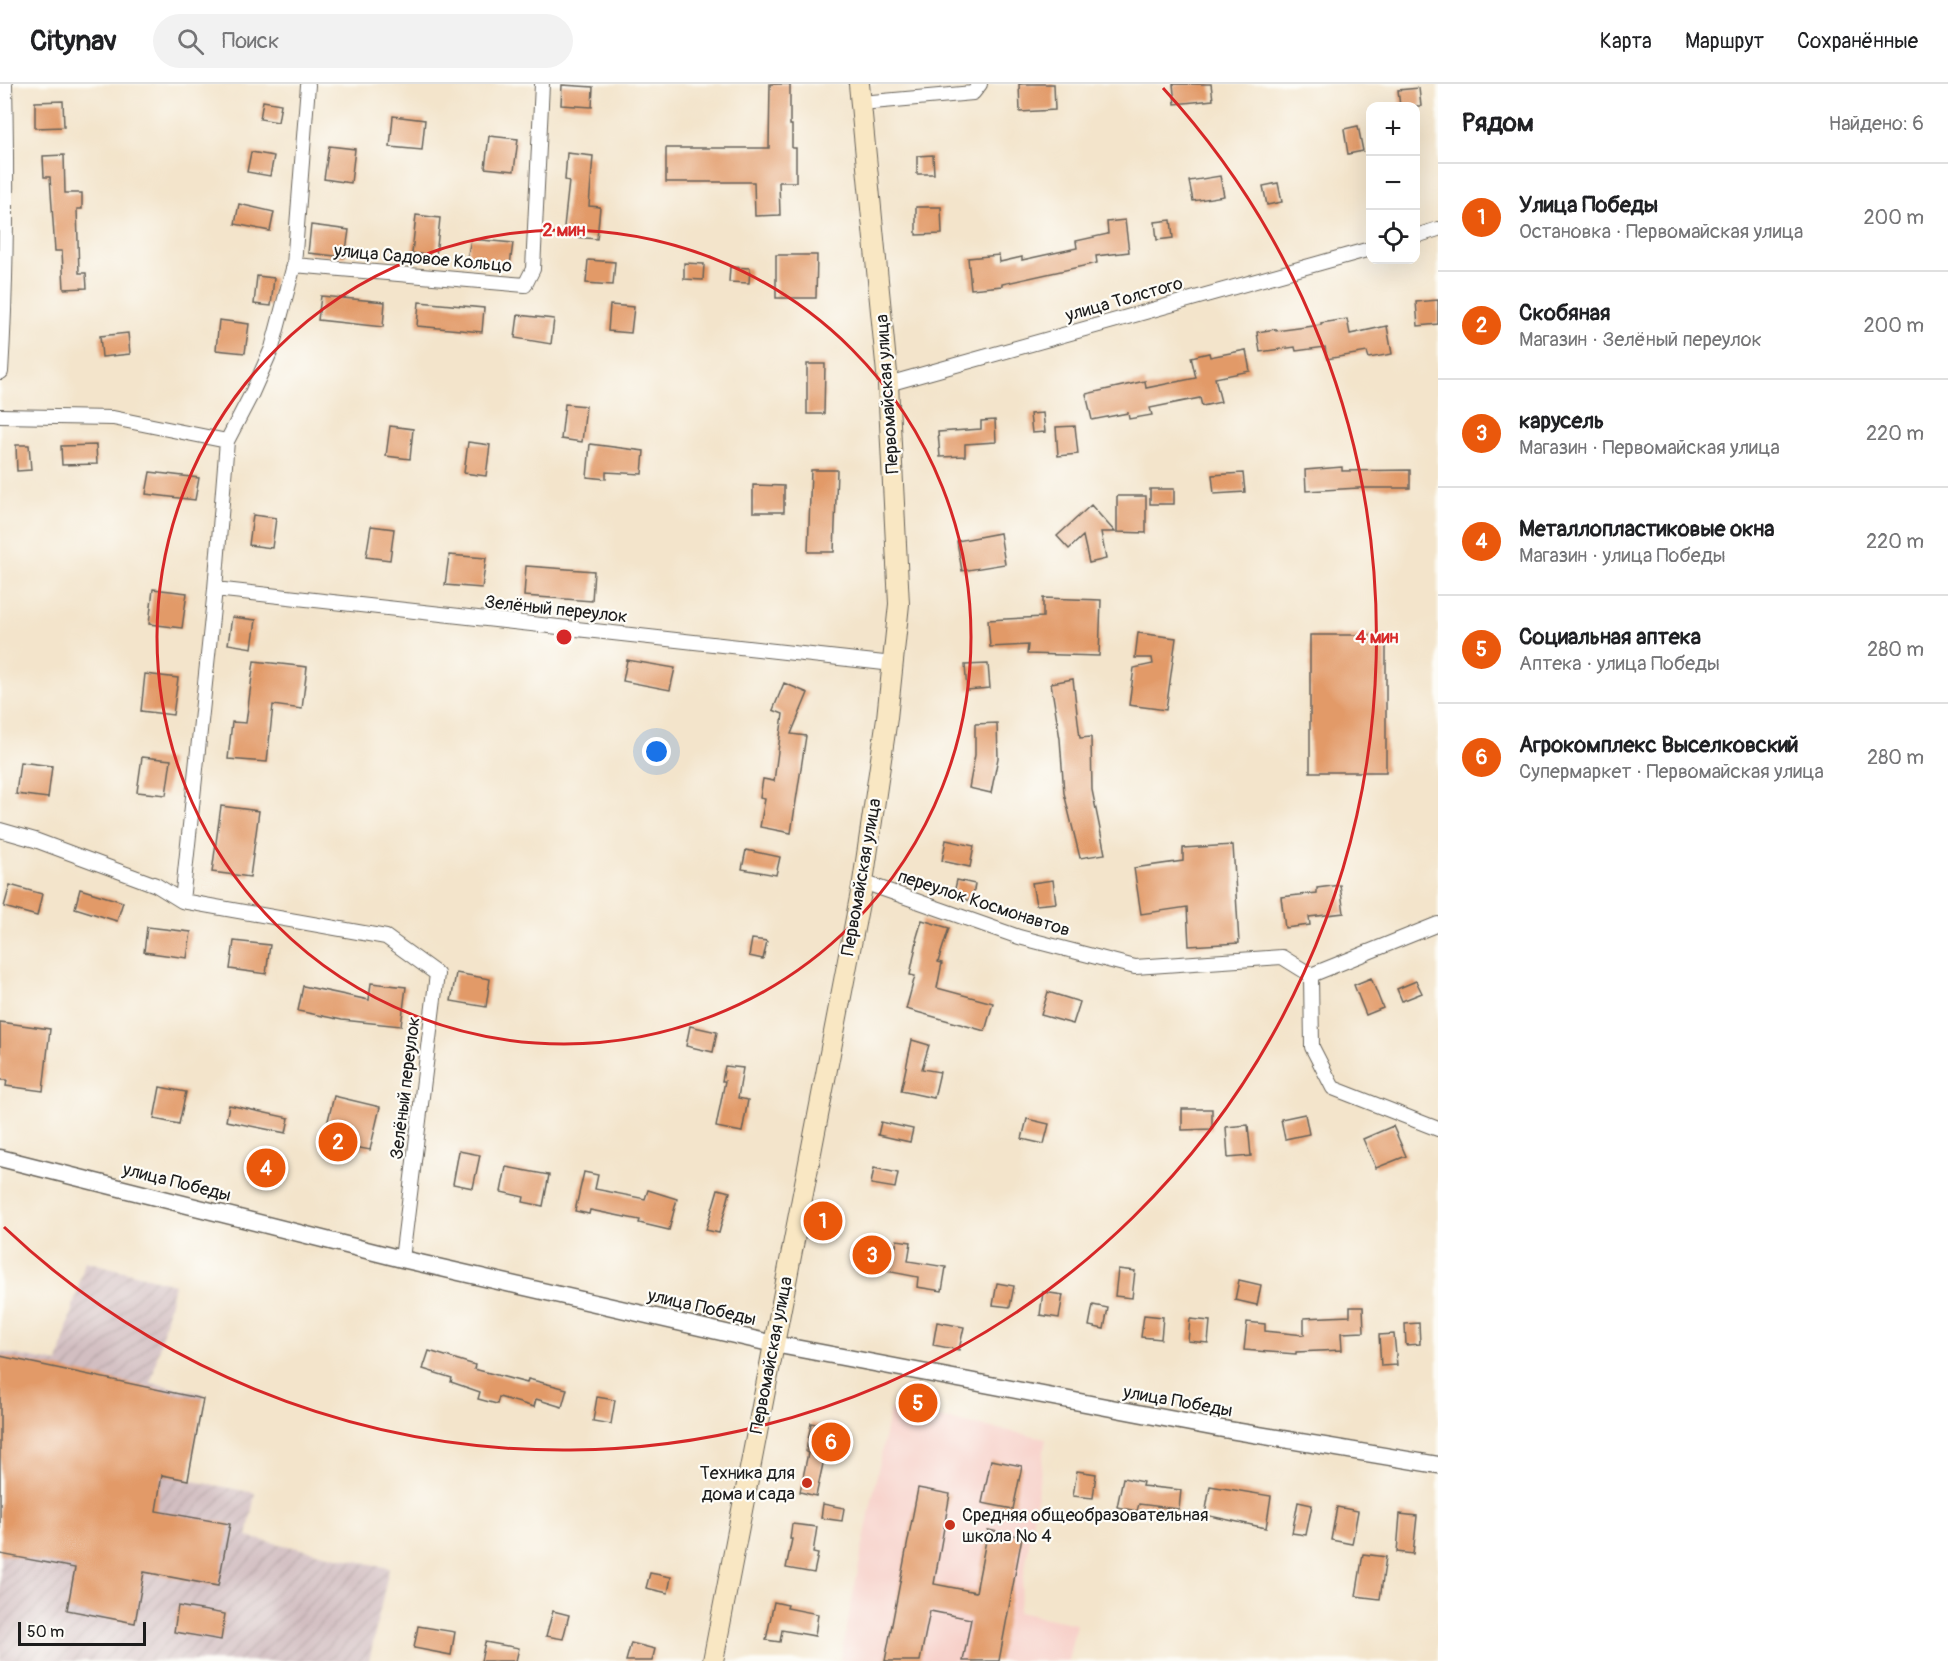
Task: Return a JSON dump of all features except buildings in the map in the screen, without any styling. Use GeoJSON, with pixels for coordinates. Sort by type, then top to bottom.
{"type":"FeatureCollection","features":[{"type":"Feature","properties":{"kind":"main road","name":"Первомайская улица"},"geometry":{"type":"LineString","coordinates":[[713,1661],[863,882],[899,604],[888,384],[860,94]]}},
{"type":"Feature","properties":{"kind":"street"},"geometry":{"type":"LineString","coordinates":[[1,372],[6,227],[4,84]]}},
{"type":"Feature","properties":{"kind":"street","name":"улица Садовое Кольцо"},"geometry":{"type":"LineString","coordinates":[[294,265],[525,285],[533,269],[542,84]]}},
{"type":"Feature","properties":{"kind":"street"},"geometry":{"type":"LineString","coordinates":[[860,94],[973,93],[980,84]]}},
{"type":"Feature","properties":{"kind":"street"},"geometry":{"type":"LineString","coordinates":[[182,901],[227,441],[272,348],[294,265],[308,85]]}},
{"type":"Feature","properties":{"kind":"street"},"geometry":{"type":"LineString","coordinates":[[1420,235],[1438,230]]}},
{"type":"Feature","properties":{"kind":"street","name":"улица Толстого"},"geometry":{"type":"LineString","coordinates":[[888,384],[1366,250]]}},
{"type":"Feature","properties":{"kind":"street"},"geometry":{"type":"LineString","coordinates":[[1,402],[0,416],[113,418],[227,441]]}},
{"type":"Feature","properties":{"kind":"street","name":"Зелёный переулок"},"geometry":{"type":"LineString","coordinates":[[214,589],[893,664]]}},
{"type":"Feature","properties":{"kind":"street","name":"Зелёный переулок"},"geometry":{"type":"LineString","coordinates":[[0,830],[35,840],[156,885],[182,901],[386,937],[437,974],[402,1259]]}},
{"type":"Feature","properties":{"kind":"street","name":"переулок Космонавтов"},"geometry":{"type":"LineString","coordinates":[[863,882],[1019,937],[1135,967],[1281,957],[1311,975]]}},
{"type":"Feature","properties":{"kind":"street"},"geometry":{"type":"LineString","coordinates":[[1438,924],[1311,975],[1312,1047],[1333,1088],[1438,1129]]}},
{"type":"Feature","properties":{"kind":"street","name":"улица Победы"},"geometry":{"type":"LineString","coordinates":[[0,1158],[402,1259],[774,1344],[1205,1426],[1438,1465]]}},
{"type":"Feature","properties":{"kind":"shaded area"},"geometry":{"type":"Polygon","coordinates":[[[85,1261],[174,1284],[151,1383],[204,1394],[188,1480],[255,1493],[247,1537],[389,1568],[369,1661],[0,1661],[0,1352],[58,1363],[85,1261]]]}},
{"type":"Feature","properties":{"kind":"shaded area","name":"Средняя общеобразовательная школа № 4"},"geometry":{"type":"Polygon","coordinates":[[[890,1409],[1046,1438],[1018,1612],[1076,1624],[1068,1661],[840,1661],[890,1409]]]}},
{"type":"Feature","properties":{"kind":"place","name":"Скобяная"},"geometry":{"type":"Point","coordinates":[338,1142]}},
{"type":"Feature","properties":{"kind":"place","name":"Металлопластиковые окна"},"geometry":{"type":"Point","coordinates":[266,1168]}},
{"type":"Feature","properties":{"kind":"place","name":"Улица Победы"},"geometry":{"type":"Point","coordinates":[823,1221]}},
{"type":"Feature","properties":{"kind":"place","name":"карусель"},"geometry":{"type":"Point","coordinates":[872,1255]}},
{"type":"Feature","properties":{"kind":"place","name":"Социальная аптека"},"geometry":{"type":"Point","coordinates":[918,1403]}},
{"type":"Feature","properties":{"kind":"place","name":"Агрокомплекс Выселковский"},"geometry":{"type":"Point","coordinates":[831,1442]}},
{"type":"Feature","properties":{"kind":"place","name":"Техника для дома и сада"},"geometry":{"type":"Point","coordinates":[807,1483]}},
{"type":"Feature","properties":{"kind":"place","name":"Средняя общеобразовательная школа № 4"},"geometry":{"type":"Point","coordinates":[950,1525]}}]}
